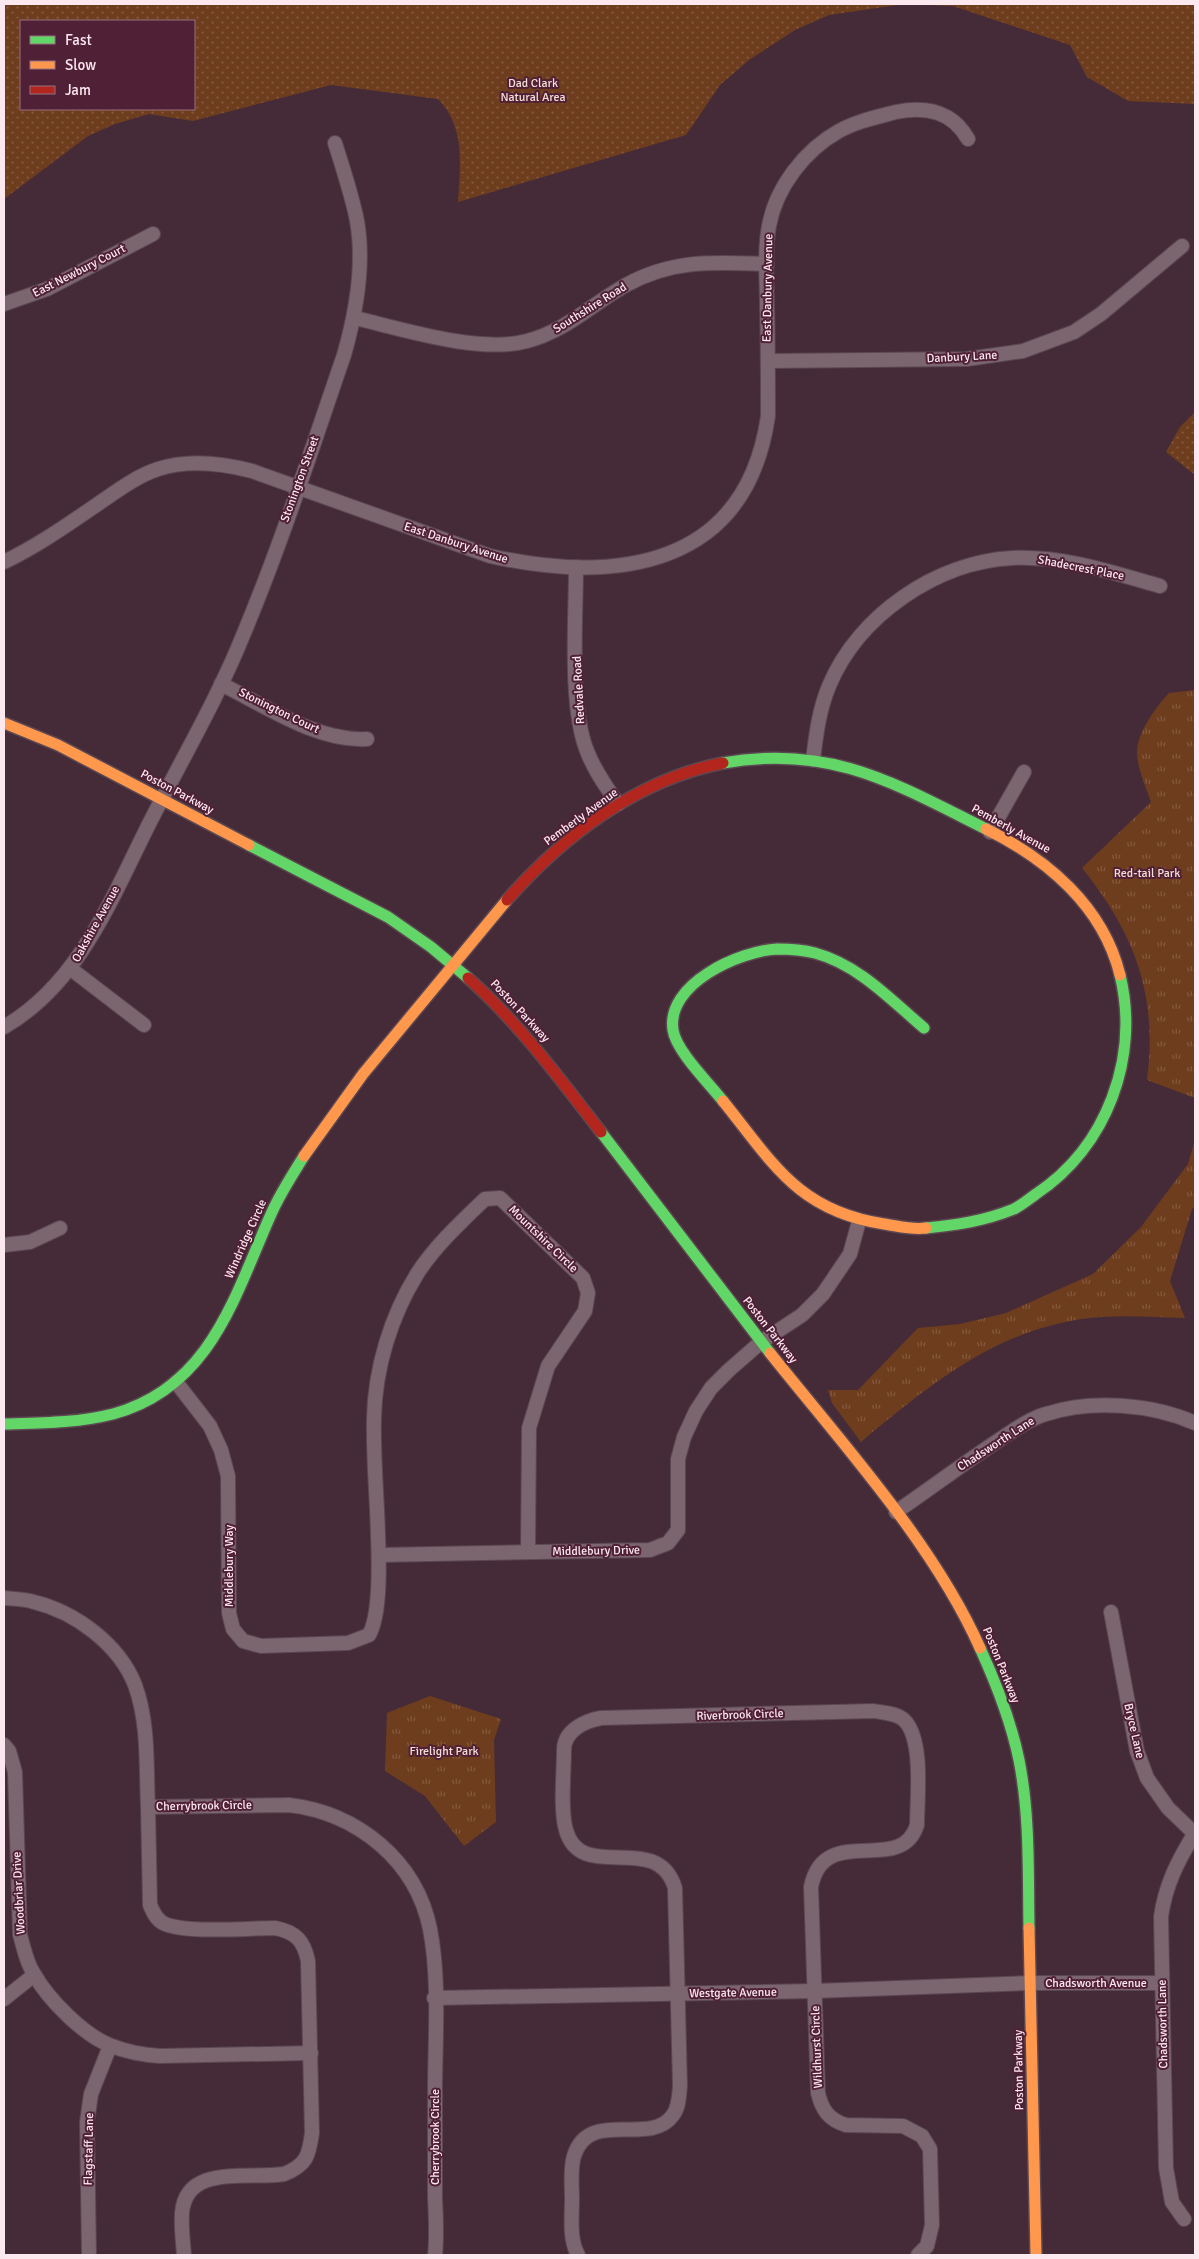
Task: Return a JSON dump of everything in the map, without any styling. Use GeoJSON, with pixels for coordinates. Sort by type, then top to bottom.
{"type":"FeatureCollection","features":[{"type":"Feature","properties":{"kind":"street","name":"East Danbury Avenue"},"geometry":{"type":"LineString","coordinates":[[4,562],[49,538],[132,481],[157,469],[199,463],[224,463],[252,471],[490,556],[528,565],[576,567],[629,565],[666,556],[694,542],[728,512],[752,476],[764,440],[768,416],[766,264],[769,226],[780,193],[795,170],[815,148],[840,130],[875,117],[908,110],[929,110],[950,117],[962,129],[968,139]]}},
{"type":"Feature","properties":{"kind":"street","name":"Stonington Street"},"geometry":{"type":"LineString","coordinates":[[162,799],[221,684],[244,633],[344,356],[355,318],[359,278],[359,240],[348,187],[335,143]]}},
{"type":"Feature","properties":{"kind":"street","name":"East Newbury Court"},"geometry":{"type":"LineString","coordinates":[[4,304],[47,289],[153,234]]}},
{"type":"Feature","properties":{"kind":"street","name":"Danbury Lane"},"geometry":{"type":"LineString","coordinates":[[768,361],[967,359],[1023,351],[1066,335],[1088,323],[1182,246]]}},
{"type":"Feature","properties":{"kind":"street","name":"Southshire Road"},"geometry":{"type":"LineString","coordinates":[[355,318],[479,344],[512,344],[526,342],[554,332],[624,286],[665,268],[690,263],[766,264]]}},
{"type":"Feature","properties":{"kind":"street","name":"Shadecrest Place"},"geometry":{"type":"LineString","coordinates":[[813,760],[818,717],[828,686],[856,641],[887,610],[939,576],[976,563],[1014,558],[1052,560],[1160,586]]}},
{"type":"Feature","properties":{"kind":"street","name":"Redvale Road"},"geometry":{"type":"LineString","coordinates":[[576,567],[579,724],[587,751],[618,804]]}},
{"type":"Feature","properties":{"kind":"street","name":"Stonington Court"},"geometry":{"type":"LineString","coordinates":[[221,684],[318,731],[356,739],[367,738]]}},
{"type":"Feature","properties":{"kind":"street","name":"Poston Parkway"},"geometry":{"type":"LineString","coordinates":[[4,723],[58,745],[388,917],[428,942],[455,965],[504,1010],[542,1054],[761,1342],[896,1512],[945,1583],[969,1622],[997,1686],[1012,1732],[1027,1816],[1036,2255]]}},
{"type":"Feature","properties":{"kind":"street","name":"Pemberly Avenue"},"geometry":{"type":"LineString","coordinates":[[455,965],[531,873],[557,850],[618,804],[664,781],[711,765],[750,759],[813,760],[850,768],[889,780],[1026,850],[1050,868],[1086,906],[1107,940],[1122,980],[1127,1014],[1125,1052],[1114,1098],[1105,1120],[1093,1139],[1068,1170],[1034,1198],[1016,1209],[974,1224],[932,1230],[891,1228],[859,1221],[807,1198],[774,1165],[675,1040],[670,1024],[673,1006],[684,990],[717,967],[742,955],[761,950],[791,949],[835,960],[857,972],[924,1028]]}},
{"type":"Feature","properties":{"kind":"street"},"geometry":{"type":"LineString","coordinates":[[990,832],[1024,772]]}},
{"type":"Feature","properties":{"kind":"street","name":"Oakshire Avenue"},"geometry":{"type":"LineString","coordinates":[[4,1027],[40,1002],[71,969],[98,926],[162,799]]}},
{"type":"Feature","properties":{"kind":"street","name":"Windridge Circle"},"geometry":{"type":"LineString","coordinates":[[4,1424],[52,1423],[103,1418],[152,1399],[176,1382],[209,1349],[227,1320],[258,1240],[278,1201],[335,1109],[373,1060],[455,965]]}},
{"type":"Feature","properties":{"kind":"street"},"geometry":{"type":"LineString","coordinates":[[71,969],[144,1025]]}},
{"type":"Feature","properties":{"kind":"street","name":"Mountshire Circle"},"geometry":{"type":"LineString","coordinates":[[379,1555],[374,1416],[380,1368],[386,1342],[417,1274],[452,1230],[485,1199],[500,1198],[583,1278],[588,1293],[585,1311],[548,1366],[529,1428],[528,1552]]}},
{"type":"Feature","properties":{"kind":"street","name":"Middlebury Drive"},"geometry":{"type":"LineString","coordinates":[[379,1555],[650,1550],[668,1543],[678,1530],[676,1485],[678,1459],[684,1437],[696,1411],[711,1388],[761,1342],[802,1315],[823,1294],[850,1254],[859,1221]]}},
{"type":"Feature","properties":{"kind":"street"},"geometry":{"type":"LineString","coordinates":[[4,1245],[30,1242],[60,1228]]}},
{"type":"Feature","properties":{"kind":"street","name":"Middlebury Way"},"geometry":{"type":"LineString","coordinates":[[176,1382],[210,1426],[221,1450],[228,1476],[229,1614],[233,1629],[243,1641],[261,1646],[348,1642],[369,1635],[375,1625],[379,1555]]}},
{"type":"Feature","properties":{"kind":"street","name":"Chadsworth Lane"},"geometry":{"type":"LineString","coordinates":[[896,1512],[1025,1423],[1046,1414],[1077,1408],[1117,1405],[1160,1410],[1195,1423]]}},
{"type":"Feature","properties":{"kind":"street"},"geometry":{"type":"LineString","coordinates":[[4,1598],[34,1601],[62,1612],[88,1627],[119,1659],[135,1685],[145,1730],[148,1807]]}},
{"type":"Feature","properties":{"kind":"street","name":"Bryce Lane"},"geometry":{"type":"LineString","coordinates":[[1111,1612],[1137,1751],[1147,1778],[1168,1808],[1195,1834]]}},
{"type":"Feature","properties":{"kind":"street","name":"Riverbrook Circle"},"geometry":{"type":"LineString","coordinates":[[677,1994],[676,1899],[672,1878],[658,1864],[637,1857],[587,1856],[578,1850],[566,1832],[564,1745],[572,1730],[590,1720],[874,1711],[896,1715],[909,1727],[917,1753],[917,1825],[914,1834],[906,1842],[891,1848],[836,1854],[827,1857],[818,1865],[813,1875],[811,1886],[815,1991]]}},
{"type":"Feature","properties":{"kind":"street","name":"Woodbriar Drive"},"geometry":{"type":"LineString","coordinates":[[4,1745],[9,1751],[15,1772],[20,1935],[27,1961],[34,1976],[70,2017],[110,2046],[142,2054],[160,2056],[311,2053]]}},
{"type":"Feature","properties":{"kind":"street","name":"Cherrybrook Circle"},"geometry":{"type":"LineString","coordinates":[[184,2255],[182,2214],[184,2202],[194,2185],[210,2178],[284,2174],[295,2170],[309,2156],[312,2133],[308,1961],[305,1949],[294,1934],[275,1928],[183,1928],[162,1922],[154,1914],[150,1905],[148,1807],[289,1805],[305,1806],[332,1815],[359,1828],[382,1844],[400,1865],[420,1898],[429,1927],[432,1947],[434,1998],[435,2255]]}},
{"type":"Feature","properties":{"kind":"street","name":"Chadsworth Lane"},"geometry":{"type":"LineString","coordinates":[[1184,2219],[1172,2202],[1166,2168],[1161,1983],[1163,1900],[1172,1871],[1195,1834]]}},
{"type":"Feature","properties":{"kind":"street"},"geometry":{"type":"LineString","coordinates":[[4,1999],[34,1976]]}},
{"type":"Feature","properties":{"kind":"street","name":"Chadsworth Avenue"},"geometry":{"type":"LineString","coordinates":[[1031,1983],[1161,1983]]}},
{"type":"Feature","properties":{"kind":"street","name":"Westgate Avenue"},"geometry":{"type":"LineString","coordinates":[[434,1998],[815,1991],[1031,1983]]}},
{"type":"Feature","properties":{"kind":"street","name":"Wildhurst Circle"},"geometry":{"type":"LineString","coordinates":[[815,1991],[818,2093],[821,2106],[827,2115],[837,2122],[846,2125],[903,2126],[922,2136],[930,2149],[932,2225],[927,2246],[918,2255]]}},
{"type":"Feature","properties":{"kind":"street"},"geometry":{"type":"LineString","coordinates":[[578,2255],[573,2241],[571,2169],[579,2145],[593,2133],[648,2128],[665,2123],[677,2107],[680,2086],[677,1994]]}},
{"type":"Feature","properties":{"kind":"street","name":"Flagstaff Lane"},"geometry":{"type":"LineString","coordinates":[[90,2255],[88,2122],[92,2094],[110,2046]]}},
{"type":"Feature","properties":{"kind":"green space","name":"Dad Clark Natural Area"},"geometry":{"type":"Polygon","coordinates":[[[4,4],[904,4],[829,15],[795,30],[749,60],[720,85],[686,135],[458,202],[460,161],[457,135],[447,110],[438,99],[331,85],[193,121],[149,114],[115,124],[88,136],[4,199],[4,4]]]}},
{"type":"Feature","properties":{"kind":"green space"},"geometry":{"type":"Polygon","coordinates":[[[904,4],[1195,4],[1195,104],[1128,101],[1087,77],[1070,45],[953,6],[904,4]]]}},
{"type":"Feature","properties":{"kind":"green space"},"geometry":{"type":"Polygon","coordinates":[[[1195,412],[1195,475],[1166,452],[1180,427],[1195,412]]]}},
{"type":"Feature","properties":{"kind":"green space","name":"Red-tail Park"},"geometry":{"type":"Polygon","coordinates":[[[1195,690],[1195,1098],[1147,1080],[1150,1049],[1149,1020],[1145,993],[1138,967],[1129,942],[1116,917],[1082,868],[1151,802],[1137,754],[1140,738],[1148,721],[1169,693],[1195,690]]]}},
{"type":"Feature","properties":{"kind":"green space"},"geometry":{"type":"Polygon","coordinates":[[[1195,1140],[1195,1207],[1192,1209],[1170,1281],[1185,1318],[1101,1317],[1066,1322],[1032,1331],[1001,1344],[943,1378],[861,1442],[832,1403],[828,1390],[858,1390],[918,1328],[960,1324],[1006,1313],[1093,1274],[1141,1227],[1188,1164],[1195,1140]]]}},
{"type":"Feature","properties":{"kind":"green space","name":"Firelight Park"},"geometry":{"type":"Polygon","coordinates":[[[430,1696],[501,1719],[494,1740],[496,1822],[464,1846],[425,1796],[385,1771],[387,1713],[430,1696]]]}},
{"type":"Feature","properties":{"kind":"traffic: fast"},"geometry":{"type":"LineString","coordinates":[[723,763],[761,758],[796,759],[829,763],[891,783],[986,829]]}},
{"type":"Feature","properties":{"kind":"traffic: fast"},"geometry":{"type":"LineString","coordinates":[[249,845],[388,917],[431,947],[468,978]]}},
{"type":"Feature","properties":{"kind":"traffic: fast"},"geometry":{"type":"LineString","coordinates":[[723,1101],[686,1057],[680,1047],[673,1030],[674,1013],[681,998],[693,985],[708,973],[744,956],[761,951],[782,949],[815,953],[831,959],[874,984],[924,1028]]}},
{"type":"Feature","properties":{"kind":"traffic: fast"},"geometry":{"type":"LineString","coordinates":[[926,1228],[970,1222],[1014,1209],[1061,1174],[1082,1151],[1099,1126],[1112,1098],[1121,1068],[1125,1037],[1125,1006],[1120,975]]}},
{"type":"Feature","properties":{"kind":"traffic: fast"},"geometry":{"type":"LineString","coordinates":[[601,1132],[770,1353]]}},
{"type":"Feature","properties":{"kind":"traffic: fast"},"geometry":{"type":"LineString","coordinates":[[4,1424],[73,1421],[113,1414],[147,1401],[174,1383],[197,1360],[216,1334],[232,1305],[276,1205],[304,1156]]}},
{"type":"Feature","properties":{"kind":"traffic: fast"},"geometry":{"type":"LineString","coordinates":[[980,1648],[1012,1731],[1023,1781],[1027,1823],[1029,1928]]}},
{"type":"Feature","properties":{"kind":"traffic: slow"},"geometry":{"type":"LineString","coordinates":[[4,723],[58,745],[249,845]]}},
{"type":"Feature","properties":{"kind":"traffic: slow"},"geometry":{"type":"LineString","coordinates":[[986,829],[1030,855],[1070,887],[1100,927],[1112,950],[1120,975]]}},
{"type":"Feature","properties":{"kind":"traffic: slow"},"geometry":{"type":"LineString","coordinates":[[304,1156],[363,1074],[507,900]]}},
{"type":"Feature","properties":{"kind":"traffic: slow"},"geometry":{"type":"LineString","coordinates":[[723,1101],[773,1164],[808,1196],[854,1218],[905,1227],[926,1228]]}},
{"type":"Feature","properties":{"kind":"traffic: slow"},"geometry":{"type":"LineString","coordinates":[[770,1353],[856,1458],[912,1532],[961,1609],[980,1648]]}},
{"type":"Feature","properties":{"kind":"traffic: slow"},"geometry":{"type":"LineString","coordinates":[[1029,1928],[1036,2255]]}},
{"type":"Feature","properties":{"kind":"traffic: jam"},"geometry":{"type":"LineString","coordinates":[[507,900],[552,854],[604,814],[661,782],[723,763]]}},
{"type":"Feature","properties":{"kind":"traffic: jam"},"geometry":{"type":"LineString","coordinates":[[468,978],[487,995],[521,1032],[601,1132]]}}]}
